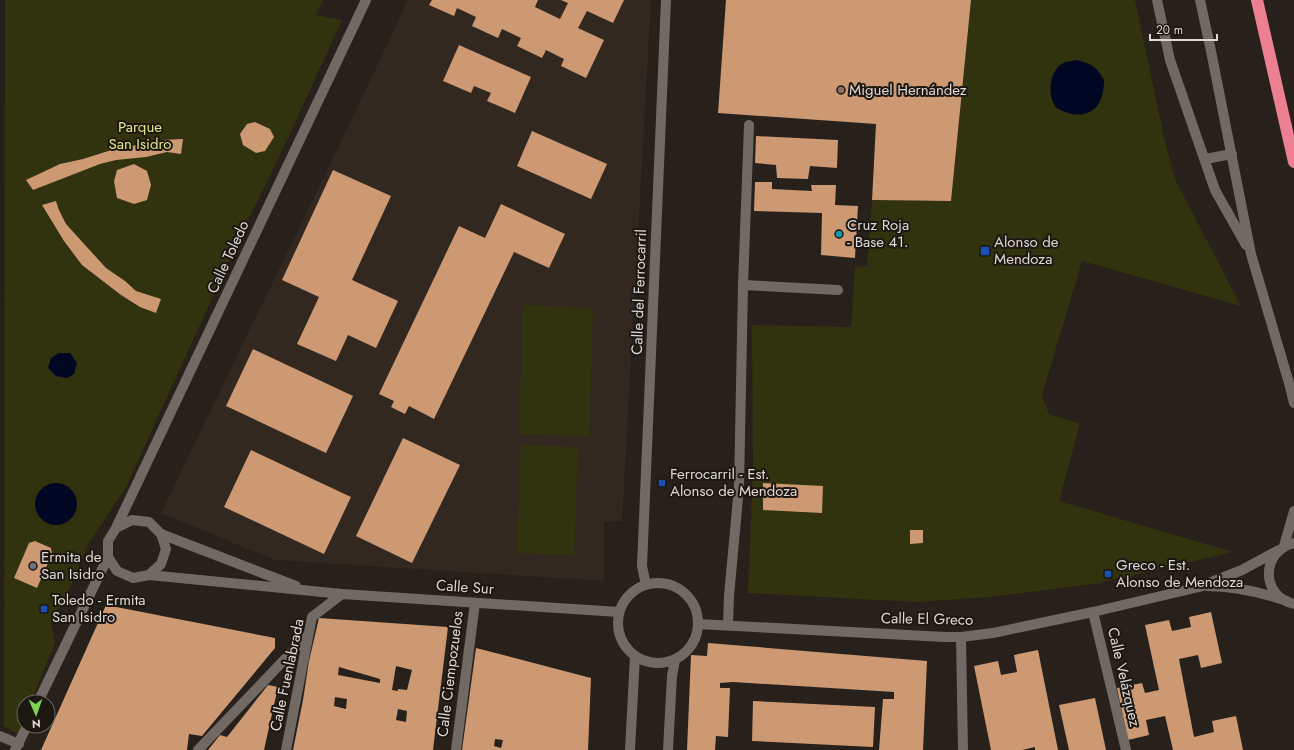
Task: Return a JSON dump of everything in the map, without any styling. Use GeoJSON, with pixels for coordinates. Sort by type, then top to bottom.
{"type":"FeatureCollection","features":[{"type":"Feature","properties":{"kind":"highway"},"geometry":{"type":"LineString","coordinates":[[1257,0],[1294,162]]}},
{"type":"Feature","properties":{"kind":"street","name":"Calle Toledo"},"geometry":{"type":"LineString","coordinates":[[116,528],[366,0]]}},
{"type":"Feature","properties":{"kind":"street","name":"Calle del Ferrocarril"},"geometry":{"type":"LineString","coordinates":[[646,585],[642,566],[666,0]]}},
{"type":"Feature","properties":{"kind":"street"},"geometry":{"type":"LineString","coordinates":[[1157,0],[1170,60],[1215,190],[1251,254]]}},
{"type":"Feature","properties":{"kind":"street"},"geometry":{"type":"LineString","coordinates":[[1200,0],[1251,254],[1294,403]]}},
{"type":"Feature","properties":{"kind":"street"},"geometry":{"type":"LineString","coordinates":[[728,625],[729,596],[739,488],[743,285],[749,125]]}},
{"type":"Feature","properties":{"kind":"street"},"geometry":{"type":"LineString","coordinates":[[1205,159],[1232,154]]}},
{"type":"Feature","properties":{"kind":"street"},"geometry":{"type":"LineString","coordinates":[[743,285],[838,290]]}},
{"type":"Feature","properties":{"kind":"street"},"geometry":{"type":"LineString","coordinates":[[1291,604],[1275,592],[1269,577],[1269,567],[1272,558],[1282,548],[1294,512]]}},
{"type":"Feature","properties":{"kind":"street"},"geometry":{"type":"LineString","coordinates":[[42,694],[75,622],[108,557],[108,541],[116,528],[132,520],[148,522],[162,534],[166,549],[163,559],[161,564],[149,575],[133,578],[117,571],[108,557]]}},
{"type":"Feature","properties":{"kind":"street","name":"Calle Sur"},"geometry":{"type":"LineString","coordinates":[[162,534],[309,591]]}},
{"type":"Feature","properties":{"kind":"street"},"geometry":{"type":"LineString","coordinates":[[1199,586],[1242,570],[1294,543]]}},
{"type":"Feature","properties":{"kind":"street","name":"Calle Sur"},"geometry":{"type":"LineString","coordinates":[[149,575],[342,594],[619,612]]}},
{"type":"Feature","properties":{"kind":"street"},"geometry":{"type":"LineString","coordinates":[[659,583],[673,586],[684,592],[693,603],[698,624],[697,634],[689,649],[675,660],[661,663],[647,662],[635,656],[627,649],[622,641],[618,622],[619,612],[625,600],[634,591],[646,585],[659,583]]}},
{"type":"Feature","properties":{"kind":"street"},"geometry":{"type":"LineString","coordinates":[[1199,586],[1233,587],[1268,595],[1291,604]]}},
{"type":"Feature","properties":{"kind":"street","name":"Calle El Greco"},"geometry":{"type":"LineString","coordinates":[[698,624],[961,637],[993,633],[1093,612],[1199,586]]}},
{"type":"Feature","properties":{"kind":"street","name":"Calle Fuenlabrada"},"geometry":{"type":"LineString","coordinates":[[286,750],[312,618],[342,594]]}},
{"type":"Feature","properties":{"kind":"street","name":"Calle Ciempozuelos"},"geometry":{"type":"LineString","coordinates":[[456,750],[475,603]]}},
{"type":"Feature","properties":{"kind":"street","name":"Calle Velázquez"},"geometry":{"type":"LineString","coordinates":[[1093,612],[1126,750]]}},
{"type":"Feature","properties":{"kind":"street"},"geometry":{"type":"LineString","coordinates":[[198,750],[309,634]]}},
{"type":"Feature","properties":{"kind":"street"},"geometry":{"type":"LineString","coordinates":[[961,637],[963,750]]}},
{"type":"Feature","properties":{"kind":"street"},"geometry":{"type":"LineString","coordinates":[[630,750],[635,656]]}},
{"type":"Feature","properties":{"kind":"street"},"geometry":{"type":"LineString","coordinates":[[668,750],[672,676],[675,660]]}},
{"type":"Feature","properties":{"kind":"street"},"geometry":{"type":"LineString","coordinates":[[0,736],[17,747],[23,734]]}},
{"type":"Feature","properties":{"kind":"shaded area"},"geometry":{"type":"Polygon","coordinates":[[[408,0],[651,0],[622,521],[604,522],[604,581],[275,560],[161,513],[408,0]]]}},
{"type":"Feature","properties":{"kind":"green space","name":"Parque San Isidro"},"geometry":{"type":"Polygon","coordinates":[[[5,0],[323,0],[316,15],[342,20],[290,134],[241,235],[126,487],[88,545],[69,589],[51,624],[55,643],[34,694],[16,694],[16,733],[4,726],[5,0]]]}},
{"type":"Feature","properties":{"kind":"green space"},"geometry":{"type":"Polygon","coordinates":[[[971,0],[1135,0],[1164,137],[1175,179],[1241,306],[1082,261],[1042,395],[1049,414],[1080,424],[1059,501],[1233,552],[1101,583],[991,597],[915,602],[748,593],[753,470],[752,325],[851,327],[855,266],[867,267],[872,200],[930,201],[945,142],[943,201],[951,201],[971,0]]]}},
{"type":"Feature","properties":{"kind":"green space"},"geometry":{"type":"Polygon","coordinates":[[[523,305],[593,308],[589,436],[519,434],[523,305]]]}},
{"type":"Feature","properties":{"kind":"green space"},"geometry":{"type":"Polygon","coordinates":[[[521,445],[578,447],[574,555],[517,553],[521,445]]]}},
{"type":"Feature","properties":{"kind":"water"},"geometry":{"type":"Polygon","coordinates":[[[1077,60],[1094,67],[1104,80],[1104,88],[1097,106],[1092,111],[1080,115],[1068,113],[1057,108],[1054,104],[1051,92],[1053,74],[1056,69],[1064,63],[1077,60]]]}},
{"type":"Feature","properties":{"kind":"water"},"geometry":{"type":"Polygon","coordinates":[[[59,353],[70,353],[77,363],[74,374],[67,378],[56,376],[48,368],[51,358],[59,353]]]}},
{"type":"Feature","properties":{"kind":"water"},"geometry":{"type":"Polygon","coordinates":[[[56,483],[71,489],[77,504],[71,519],[56,525],[41,519],[35,504],[41,489],[56,483]]]}},
{"type":"Feature","properties":{"kind":"building"},"geometry":{"type":"Polygon","coordinates":[[[432,0],[538,0],[535,7],[560,19],[568,3],[561,0],[624,0],[613,23],[587,11],[578,28],[604,40],[586,78],[561,66],[564,59],[546,50],[542,58],[517,46],[521,38],[502,29],[498,38],[472,26],[476,17],[457,8],[454,16],[429,5],[432,0]]]}},
{"type":"Feature","properties":{"kind":"building","name":"Miguel Hernández"},"geometry":{"type":"Polygon","coordinates":[[[726,0],[971,0],[951,201],[872,200],[876,124],[718,113],[726,0]]]}},
{"type":"Feature","properties":{"kind":"building"},"geometry":{"type":"Polygon","coordinates":[[[459,45],[531,77],[515,113],[487,101],[491,93],[474,86],[471,93],[443,81],[459,45]]]}},
{"type":"Feature","properties":{"kind":"building"},"geometry":{"type":"Polygon","coordinates":[[[255,122],[270,129],[274,137],[265,151],[256,153],[243,145],[240,134],[247,124],[255,122]]]}},
{"type":"Feature","properties":{"kind":"building"},"geometry":{"type":"Polygon","coordinates":[[[532,131],[607,164],[591,199],[517,166],[532,131]]]}},
{"type":"Feature","properties":{"kind":"building"},"geometry":{"type":"Polygon","coordinates":[[[756,136],[838,140],[837,168],[810,166],[808,179],[777,178],[776,165],[755,163],[756,136]]]}},
{"type":"Feature","properties":{"kind":"building"},"geometry":{"type":"Polygon","coordinates":[[[183,139],[181,154],[167,152],[146,157],[116,160],[100,164],[33,190],[26,180],[60,164],[83,159],[124,146],[144,145],[164,140],[183,139]]]}},
{"type":"Feature","properties":{"kind":"building"},"geometry":{"type":"Polygon","coordinates":[[[134,164],[147,171],[151,185],[147,200],[134,204],[117,198],[114,181],[117,170],[134,164]]]}},
{"type":"Feature","properties":{"kind":"building"},"geometry":{"type":"Polygon","coordinates":[[[333,170],[391,196],[352,280],[398,301],[376,348],[348,335],[336,361],[297,344],[319,297],[282,280],[333,170]]]}},
{"type":"Feature","properties":{"kind":"building","name":"Cruz Roja - Base 41."},"geometry":{"type":"Polygon","coordinates":[[[755,182],[772,182],[772,189],[812,191],[811,185],[836,185],[835,205],[858,206],[855,258],[821,255],[822,213],[754,211],[755,182]]]}},
{"type":"Feature","properties":{"kind":"building"},"geometry":{"type":"Polygon","coordinates":[[[56,201],[66,224],[106,268],[125,281],[136,291],[161,299],[156,313],[140,307],[121,295],[82,265],[64,241],[42,205],[56,201]]]}},
{"type":"Feature","properties":{"kind":"building"},"geometry":{"type":"Polygon","coordinates":[[[501,204],[565,234],[549,268],[514,252],[434,419],[409,406],[405,414],[391,407],[394,401],[379,394],[459,226],[485,238],[501,204]]]}},
{"type":"Feature","properties":{"kind":"building"},"geometry":{"type":"Polygon","coordinates":[[[253,349],[353,396],[326,453],[226,406],[253,349]]]}},
{"type":"Feature","properties":{"kind":"building"},"geometry":{"type":"Polygon","coordinates":[[[403,438],[460,465],[412,563],[356,536],[403,438]]]}},
{"type":"Feature","properties":{"kind":"building"},"geometry":{"type":"Polygon","coordinates":[[[251,450],[351,497],[324,554],[224,507],[251,450]]]}},
{"type":"Feature","properties":{"kind":"building"},"geometry":{"type":"Polygon","coordinates":[[[763,483],[823,486],[822,513],[763,510],[763,483]]]}},
{"type":"Feature","properties":{"kind":"building"},"geometry":{"type":"Polygon","coordinates":[[[910,530],[923,530],[923,543],[910,544],[910,530]]]}},
{"type":"Feature","properties":{"kind":"building","name":"Ermita de San Isidro"},"geometry":{"type":"Polygon","coordinates":[[[35,541],[51,548],[52,554],[37,588],[14,578],[29,543],[35,541]]]}},
{"type":"Feature","properties":{"kind":"building"},"geometry":{"type":"Polygon","coordinates":[[[106,605],[275,638],[275,648],[202,736],[189,734],[187,750],[41,750],[48,734],[56,734],[56,717],[106,605]]]}},
{"type":"Feature","properties":{"kind":"building"},"geometry":{"type":"Polygon","coordinates":[[[1211,612],[1222,663],[1201,668],[1198,655],[1179,659],[1194,737],[1214,732],[1212,721],[1236,716],[1243,750],[1173,750],[1165,716],[1146,720],[1149,735],[1128,740],[1117,688],[1142,683],[1145,693],[1159,690],[1145,625],[1169,620],[1172,631],[1191,627],[1189,617],[1211,612]]]}},
{"type":"Feature","properties":{"kind":"building"},"geometry":{"type":"Polygon","coordinates":[[[319,618],[448,627],[433,750],[293,750],[309,661],[319,618]],[[396,666],[392,690],[407,690],[412,670],[396,666]],[[339,667],[338,675],[380,683],[380,679],[339,667]],[[335,697],[334,706],[346,709],[347,699],[335,697]],[[398,709],[396,720],[406,722],[407,711],[398,709]]]}},
{"type":"Feature","properties":{"kind":"building"},"geometry":{"type":"Polygon","coordinates":[[[708,643],[927,661],[923,750],[879,750],[883,699],[894,699],[894,692],[733,682],[720,683],[720,688],[730,688],[728,737],[716,736],[715,750],[687,750],[691,655],[707,656],[708,643]]]}},
{"type":"Feature","properties":{"kind":"building"},"geometry":{"type":"Polygon","coordinates":[[[476,648],[591,678],[588,750],[462,750],[476,648]],[[495,739],[494,746],[501,748],[503,740],[495,739]]]}},
{"type":"Feature","properties":{"kind":"building"},"geometry":{"type":"Polygon","coordinates":[[[1038,650],[1058,750],[1035,750],[1035,747],[1022,750],[991,750],[974,666],[998,661],[1001,675],[1017,672],[1014,655],[1038,650]]]}},
{"type":"Feature","properties":{"kind":"building"},"geometry":{"type":"Polygon","coordinates":[[[268,685],[278,687],[264,750],[208,750],[220,735],[227,737],[268,685]]]}},
{"type":"Feature","properties":{"kind":"building"},"geometry":{"type":"Polygon","coordinates":[[[1095,698],[1106,750],[1069,750],[1059,705],[1095,698]]]}},
{"type":"Feature","properties":{"kind":"building"},"geometry":{"type":"Polygon","coordinates":[[[753,701],[875,707],[873,747],[752,741],[753,701]]]}},
{"type":"Feature","properties":{"kind":"place","name":"Miguel Hernández"},"geometry":{"type":"Point","coordinates":[841,90]}},
{"type":"Feature","properties":{"kind":"place","name":"Cruz Roja - Base 41."},"geometry":{"type":"Point","coordinates":[839,234]}},
{"type":"Feature","properties":{"kind":"place","name":"Alonso de Mendoza"},"geometry":{"type":"Point","coordinates":[985,251]}},
{"type":"Feature","properties":{"kind":"place","name":"Ferrocarril - Est. Alonso de Mendoza"},"geometry":{"type":"Point","coordinates":[662,483]}},
{"type":"Feature","properties":{"kind":"place","name":"Ermita de San Isidro"},"geometry":{"type":"Point","coordinates":[33,566]}},
{"type":"Feature","properties":{"kind":"place","name":"Greco - Est. Alonso de Mendoza"},"geometry":{"type":"Point","coordinates":[1108,574]}},
{"type":"Feature","properties":{"kind":"place","name":"Toledo - Ermita San Isidro"},"geometry":{"type":"Point","coordinates":[44,609]}}]}
